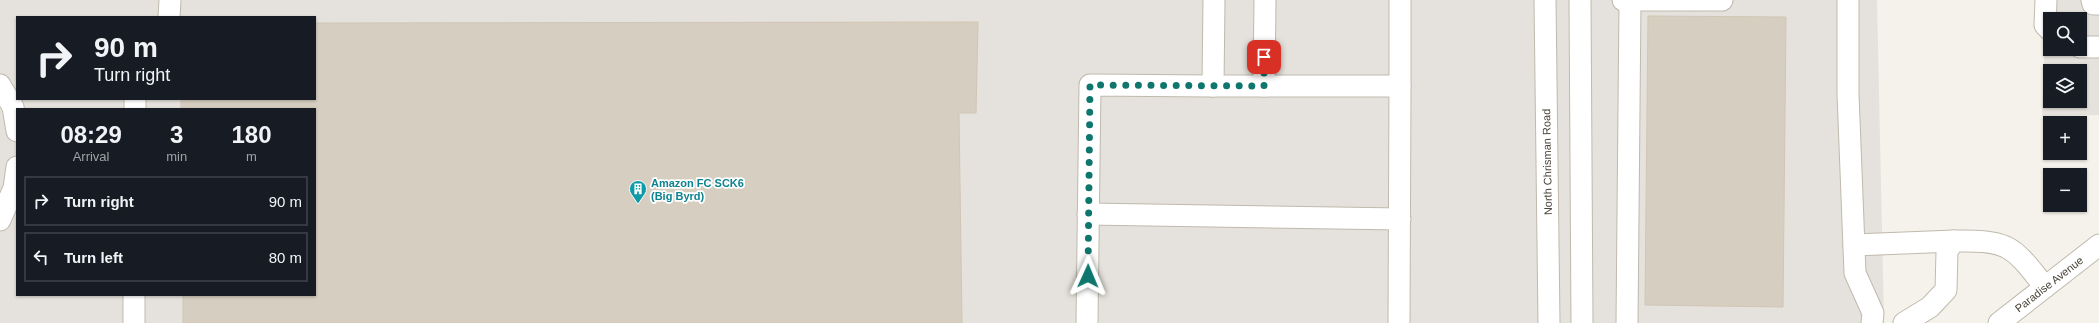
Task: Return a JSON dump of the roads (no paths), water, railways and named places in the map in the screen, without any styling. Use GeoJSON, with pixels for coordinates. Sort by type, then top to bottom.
{"type":"FeatureCollection","features":[{"type":"Feature","properties":{"kind":"street"},"geometry":{"type":"LineString","coordinates":[[169,16],[170,0]]}},
{"type":"Feature","properties":{"kind":"street"},"geometry":{"type":"LineString","coordinates":[[1213,86],[1214,0]]}},
{"type":"Feature","properties":{"kind":"street"},"geometry":{"type":"LineString","coordinates":[[1264,86],[1265,0]]}},
{"type":"Feature","properties":{"kind":"street"},"geometry":{"type":"LineString","coordinates":[[1399,323],[1400,0]]}},
{"type":"Feature","properties":{"kind":"street","name":"North Chrisman Road"},"geometry":{"type":"LineString","coordinates":[[1545,0],[1549,323]]}},
{"type":"Feature","properties":{"kind":"street"},"geometry":{"type":"LineString","coordinates":[[1580,0],[1582,323]]}},
{"type":"Feature","properties":{"kind":"street"},"geometry":{"type":"LineString","coordinates":[[1627,323],[1627,0],[1722,0]]}},
{"type":"Feature","properties":{"kind":"street"},"geometry":{"type":"LineString","coordinates":[[1848,0],[1855,273],[1873,313],[1872,323]]}},
{"type":"Feature","properties":{"kind":"street"},"geometry":{"type":"LineString","coordinates":[[2046,0],[2046,12]]}},
{"type":"Feature","properties":{"kind":"street"},"geometry":{"type":"LineString","coordinates":[[2092,0],[2093,4],[2099,4]]}},
{"type":"Feature","properties":{"kind":"street"},"geometry":{"type":"LineString","coordinates":[[2087,46],[2099,46]]}},
{"type":"Feature","properties":{"kind":"street"},"geometry":{"type":"LineString","coordinates":[[0,85],[13,107],[16,125]]}},
{"type":"Feature","properties":{"kind":"street"},"geometry":{"type":"LineString","coordinates":[[1087,323],[1090,85],[1400,86]]}},
{"type":"Feature","properties":{"kind":"street"},"geometry":{"type":"LineString","coordinates":[[0,220],[14,188],[16,174]]}},
{"type":"Feature","properties":{"kind":"street"},"geometry":{"type":"LineString","coordinates":[[1088,214],[1400,218]]}},
{"type":"Feature","properties":{"kind":"street"},"geometry":{"type":"LineString","coordinates":[[1904,323],[1930,307],[1946,290],[1947,250],[1954,241]]}},
{"type":"Feature","properties":{"kind":"street"},"geometry":{"type":"LineString","coordinates":[[1854,245],[1978,241],[2006,247],[2022,260],[2045,287]]}},
{"type":"Feature","properties":{"kind":"street","name":"Paradise Avenue"},"geometry":{"type":"LineString","coordinates":[[1999,323],[2099,245]]}},
{"type":"Feature","properties":{"kind":"street"},"geometry":{"type":"LineString","coordinates":[[134,296],[134,323]]}},
{"type":"Feature","properties":{"kind":"place","name":"Amazon FC SCK6 (Big Byrd)"},"geometry":{"type":"Point","coordinates":[638,204]}}]}
